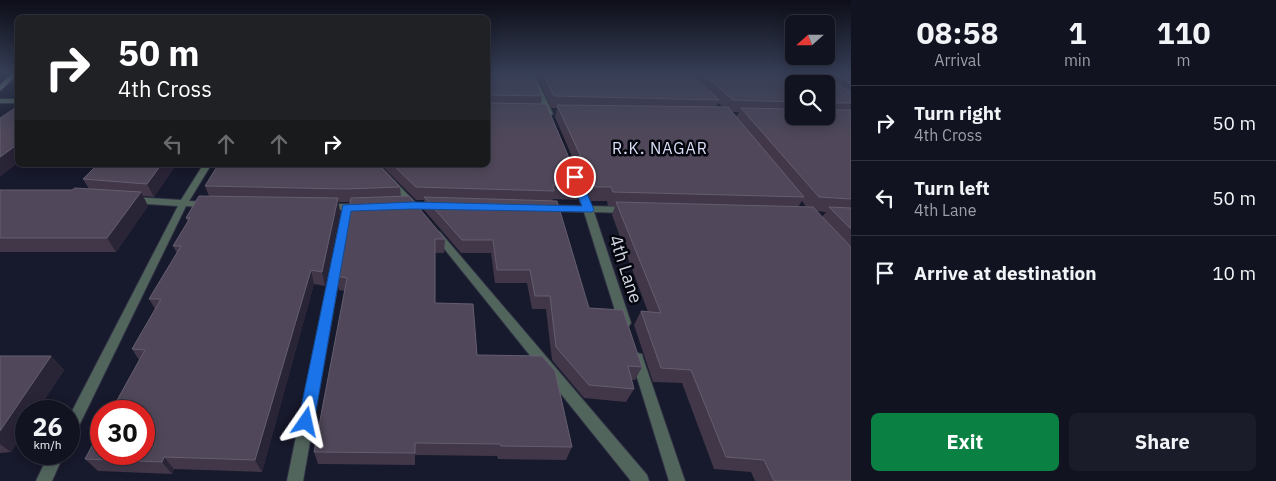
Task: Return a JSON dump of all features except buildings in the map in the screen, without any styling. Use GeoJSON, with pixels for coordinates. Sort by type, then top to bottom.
{"type":"FeatureCollection","features":[{"type":"Feature","properties":{"kind":"street"},"geometry":{"type":"LineString","coordinates":[[541,95],[549,114]]}},
{"type":"Feature","properties":{"kind":"street"},"geometry":{"type":"LineString","coordinates":[[0,101],[15,101]]}},
{"type":"Feature","properties":{"kind":"street","name":"4th Lane"},"geometry":{"type":"LineString","coordinates":[[570,165],[588,210],[628,331]]}},
{"type":"Feature","properties":{"kind":"street"},"geometry":{"type":"LineString","coordinates":[[80,409],[183,204],[206,167]]}},
{"type":"Feature","properties":{"kind":"street"},"geometry":{"type":"LineString","coordinates":[[376,167],[413,205],[641,481]]}},
{"type":"Feature","properties":{"kind":"street"},"geometry":{"type":"LineString","coordinates":[[125,200],[221,205]]}},
{"type":"Feature","properties":{"kind":"street"},"geometry":{"type":"LineString","coordinates":[[318,207],[375,206]]}},
{"type":"Feature","properties":{"kind":"street"},"geometry":{"type":"LineString","coordinates":[[394,206],[452,206]]}},
{"type":"Feature","properties":{"kind":"street"},"geometry":{"type":"LineString","coordinates":[[294,481],[346,208]]}},
{"type":"Feature","properties":{"kind":"street"},"geometry":{"type":"LineString","coordinates":[[540,208],[638,211]]}},
{"type":"Feature","properties":{"kind":"street"},"geometry":{"type":"LineString","coordinates":[[634,350],[676,481]]}},
{"type":"Feature","properties":{"kind":"street"},"geometry":{"type":"LineString","coordinates":[[44,481],[52,465]]}},
{"type":"Feature","properties":{"kind":"district","name":"R.K. NAGAR"},"geometry":{"type":"Point","coordinates":[660,148]}},
{"type":"Feature","properties":{"kind":"route"},"geometry":{"type":"LineString","coordinates":[[306,422],[346,208],[413,205],[588,210],[575,177]]}}]}
